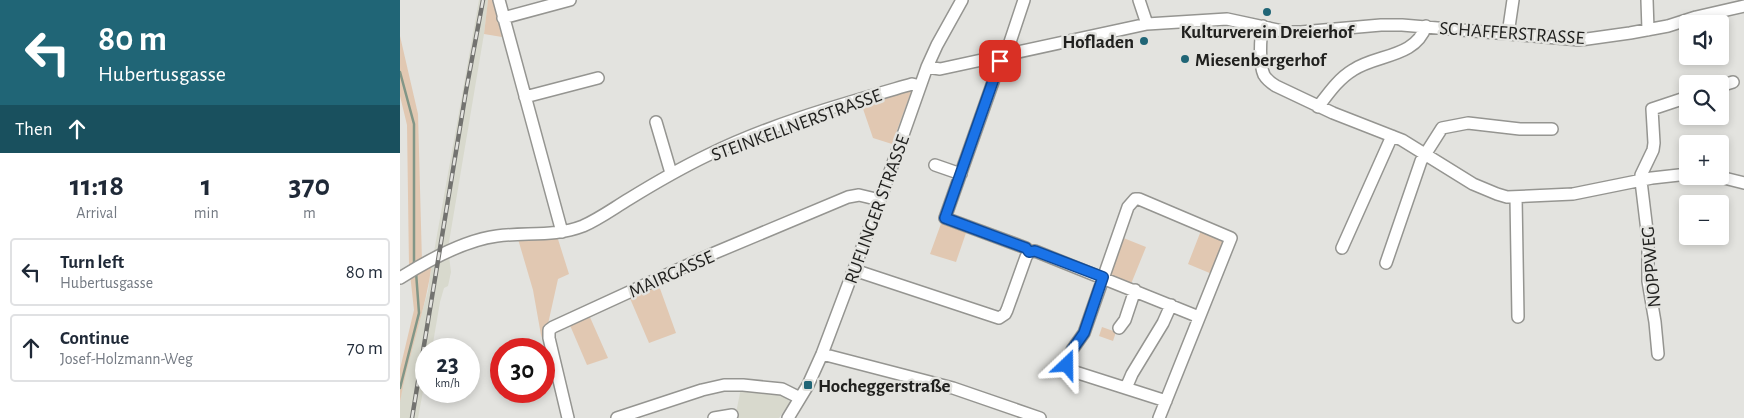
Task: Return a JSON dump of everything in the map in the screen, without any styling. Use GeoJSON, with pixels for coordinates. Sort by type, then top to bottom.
{"type":"FeatureCollection","features":[{"type":"Feature","properties":{"kind":"street"},"geometry":{"type":"LineString","coordinates":[[498,0],[562,232]]}},
{"type":"Feature","properties":{"kind":"street"},"geometry":{"type":"LineString","coordinates":[[503,18],[570,0]]}},
{"type":"Feature","properties":{"kind":"street","name":"RUFLINGER STRASSE"},"geometry":{"type":"LineString","coordinates":[[788,418],[822,354],[880,200],[927,67],[936,45],[962,0]]}},
{"type":"Feature","properties":{"kind":"street"},"geometry":{"type":"LineString","coordinates":[[1024,0],[1009,46],[999,64],[945,218],[1026,248],[1029,252]]}},
{"type":"Feature","properties":{"kind":"street"},"geometry":{"type":"LineString","coordinates":[[1139,0],[1147,24]]}},
{"type":"Feature","properties":{"kind":"street"},"geometry":{"type":"LineString","coordinates":[[1508,34],[1513,0]]}},
{"type":"Feature","properties":{"kind":"street"},"geometry":{"type":"LineString","coordinates":[[1647,0],[1648,30]]}},
{"type":"Feature","properties":{"kind":"street","name":"SCHAFFERSTRASSE"},"geometry":{"type":"LineString","coordinates":[[927,67],[940,69],[1147,24],[1227,19],[1287,32],[1381,24],[1426,26],[1580,40],[1668,26],[1696,17],[1744,6]]}},
{"type":"Feature","properties":{"kind":"street"},"geometry":{"type":"LineString","coordinates":[[1263,26],[1261,63],[1264,76],[1276,86],[1318,106],[1392,136],[1425,153],[1473,184],[1497,194],[1516,197],[1573,194],[1679,175]]}},
{"type":"Feature","properties":{"kind":"street","name":"SCHAFFERSTRASSE"},"geometry":{"type":"LineString","coordinates":[[1318,106],[1347,74],[1371,61],[1409,48],[1419,40],[1426,26]]}},
{"type":"Feature","properties":{"kind":"street"},"geometry":{"type":"LineString","coordinates":[[525,97],[598,78]]}},
{"type":"Feature","properties":{"kind":"street"},"geometry":{"type":"LineString","coordinates":[[1729,83],[1733,82]]}},
{"type":"Feature","properties":{"kind":"street","name":"STEINKELLNERSTRASSE"},"geometry":{"type":"LineString","coordinates":[[400,278],[423,264],[460,247],[484,239],[497,236],[562,232],[576,228],[671,173],[717,151],[814,113],[912,84],[920,86]]}},
{"type":"Feature","properties":{"kind":"street"},"geometry":{"type":"LineString","coordinates":[[1641,181],[1641,175],[1653,150],[1652,109],[1679,100]]}},
{"type":"Feature","properties":{"kind":"street"},"geometry":{"type":"LineString","coordinates":[[656,122],[671,173]]}},
{"type":"Feature","properties":{"kind":"street"},"geometry":{"type":"LineString","coordinates":[[1386,263],[1416,174],[1425,153],[1442,128],[1468,123],[1528,130],[1552,129]]}},
{"type":"Feature","properties":{"kind":"street"},"geometry":{"type":"LineString","coordinates":[[1342,248],[1392,136]]}},
{"type":"Feature","properties":{"kind":"street"},"geometry":{"type":"LineString","coordinates":[[935,165],[961,174]]}},
{"type":"Feature","properties":{"kind":"street"},"geometry":{"type":"LineString","coordinates":[[1729,179],[1744,183]]}},
{"type":"Feature","properties":{"kind":"street","name":"NOPPWEG"},"geometry":{"type":"LineString","coordinates":[[1641,181],[1648,239],[1648,281],[1658,354]]}},
{"type":"Feature","properties":{"kind":"street","name":"MAIRGASSE"},"geometry":{"type":"LineString","coordinates":[[568,418],[549,338],[549,330],[553,327],[712,254],[848,197],[859,194],[880,200]]}},
{"type":"Feature","properties":{"kind":"street"},"geometry":{"type":"LineString","coordinates":[[1516,197],[1518,317]]}},
{"type":"Feature","properties":{"kind":"street"},"geometry":{"type":"LineString","coordinates":[[1158,418],[1166,401],[1231,238],[1139,199],[1135,200],[1128,207],[1084,333],[1072,350],[1067,365],[1072,371],[1166,401]]}},
{"type":"Feature","properties":{"kind":"street"},"geometry":{"type":"LineString","coordinates":[[854,270],[999,318],[1007,310],[1026,257],[1029,252],[1035,251],[1199,316]]}},
{"type":"Feature","properties":{"kind":"street"},"geometry":{"type":"LineString","coordinates":[[1119,328],[1125,320],[1135,290]]}},
{"type":"Feature","properties":{"kind":"street"},"geometry":{"type":"LineString","coordinates":[[1126,388],[1134,370],[1163,323],[1171,305]]}},
{"type":"Feature","properties":{"kind":"street"},"geometry":{"type":"LineString","coordinates":[[822,354],[953,388],[1040,418]]}},
{"type":"Feature","properties":{"kind":"street"},"geometry":{"type":"LineString","coordinates":[[617,418],[702,390],[724,385],[782,389],[800,398]]}},
{"type":"Feature","properties":{"kind":"street"},"geometry":{"type":"LineString","coordinates":[[714,418],[732,415]]}},
{"type":"Feature","properties":{"kind":"shaded area"},"geometry":{"type":"Polygon","coordinates":[[[479,0],[488,0],[448,248],[451,272],[448,286],[444,288],[440,302],[434,338],[415,338],[415,403],[421,403],[418,418],[400,418],[400,402],[404,376],[428,291],[479,0]]]}},
{"type":"Feature","properties":{"kind":"shaded area"},"geometry":{"type":"Polygon","coordinates":[[[488,0],[493,0],[502,37],[484,34],[488,0]]]}},
{"type":"Feature","properties":{"kind":"shaded area"},"geometry":{"type":"Polygon","coordinates":[[[400,36],[418,114],[422,262],[409,266],[407,125],[400,96],[400,36]]]}},
{"type":"Feature","properties":{"kind":"shaded area"},"geometry":{"type":"Polygon","coordinates":[[[909,90],[911,92],[892,144],[873,138],[861,103],[909,90]]]}},
{"type":"Feature","properties":{"kind":"shaded area"},"geometry":{"type":"Polygon","coordinates":[[[942,221],[967,230],[956,262],[930,254],[942,221]]]}},
{"type":"Feature","properties":{"kind":"shaded area"},"geometry":{"type":"Polygon","coordinates":[[[1202,228],[1224,239],[1225,243],[1212,274],[1188,264],[1202,228]]]}},
{"type":"Feature","properties":{"kind":"shaded area"},"geometry":{"type":"Polygon","coordinates":[[[557,236],[569,274],[558,279],[548,324],[549,338],[542,338],[533,290],[518,239],[557,236]]]}},
{"type":"Feature","properties":{"kind":"shaded area"},"geometry":{"type":"Polygon","coordinates":[[[1121,237],[1146,247],[1131,284],[1113,277],[1109,272],[1121,237]]]}},
{"type":"Feature","properties":{"kind":"shaded area"},"geometry":{"type":"Polygon","coordinates":[[[432,263],[426,298],[400,402],[400,369],[414,310],[410,274],[432,263]]]}},
{"type":"Feature","properties":{"kind":"shaded area"},"geometry":{"type":"Polygon","coordinates":[[[658,283],[676,333],[649,343],[629,296],[658,283]]]}},
{"type":"Feature","properties":{"kind":"shaded area"},"geometry":{"type":"Polygon","coordinates":[[[589,315],[608,358],[587,365],[569,323],[589,315]]]}},
{"type":"Feature","properties":{"kind":"shaded area"},"geometry":{"type":"Polygon","coordinates":[[[1102,327],[1116,332],[1113,341],[1099,336],[1102,327]]]}},
{"type":"Feature","properties":{"kind":"shaded area"},"geometry":{"type":"Polygon","coordinates":[[[741,388],[783,394],[790,402],[779,418],[735,418],[741,388]]]}},
{"type":"Feature","properties":{"kind":"waterway"},"geometry":{"type":"LineString","coordinates":[[400,72],[414,124],[414,264]]}},
{"type":"Feature","properties":{"kind":"waterway"},"geometry":{"type":"LineString","coordinates":[[400,388],[419,313],[416,272]]}},
{"type":"Feature","properties":{"kind":"railway"},"geometry":{"type":"LineString","coordinates":[[412,418],[466,91],[483,0]]}},
{"type":"Feature","properties":{"kind":"place","name":"Kulturverein Dreierhof"},"geometry":{"type":"Point","coordinates":[1267,12]}},
{"type":"Feature","properties":{"kind":"place","name":"Hofladen"},"geometry":{"type":"Point","coordinates":[1144,41]}},
{"type":"Feature","properties":{"kind":"place","name":"Miesenbergerhof"},"geometry":{"type":"Point","coordinates":[1185,59]}},
{"type":"Feature","properties":{"kind":"place","name":"Hocheggerstraße"},"geometry":{"type":"Point","coordinates":[808,385]}},
{"type":"Feature","properties":{"kind":"route"},"geometry":{"type":"LineString","coordinates":[[1000,61],[945,218],[1026,248],[1029,252],[1035,251],[1103,277],[1084,333],[1072,350],[1067,365]]}}]}
